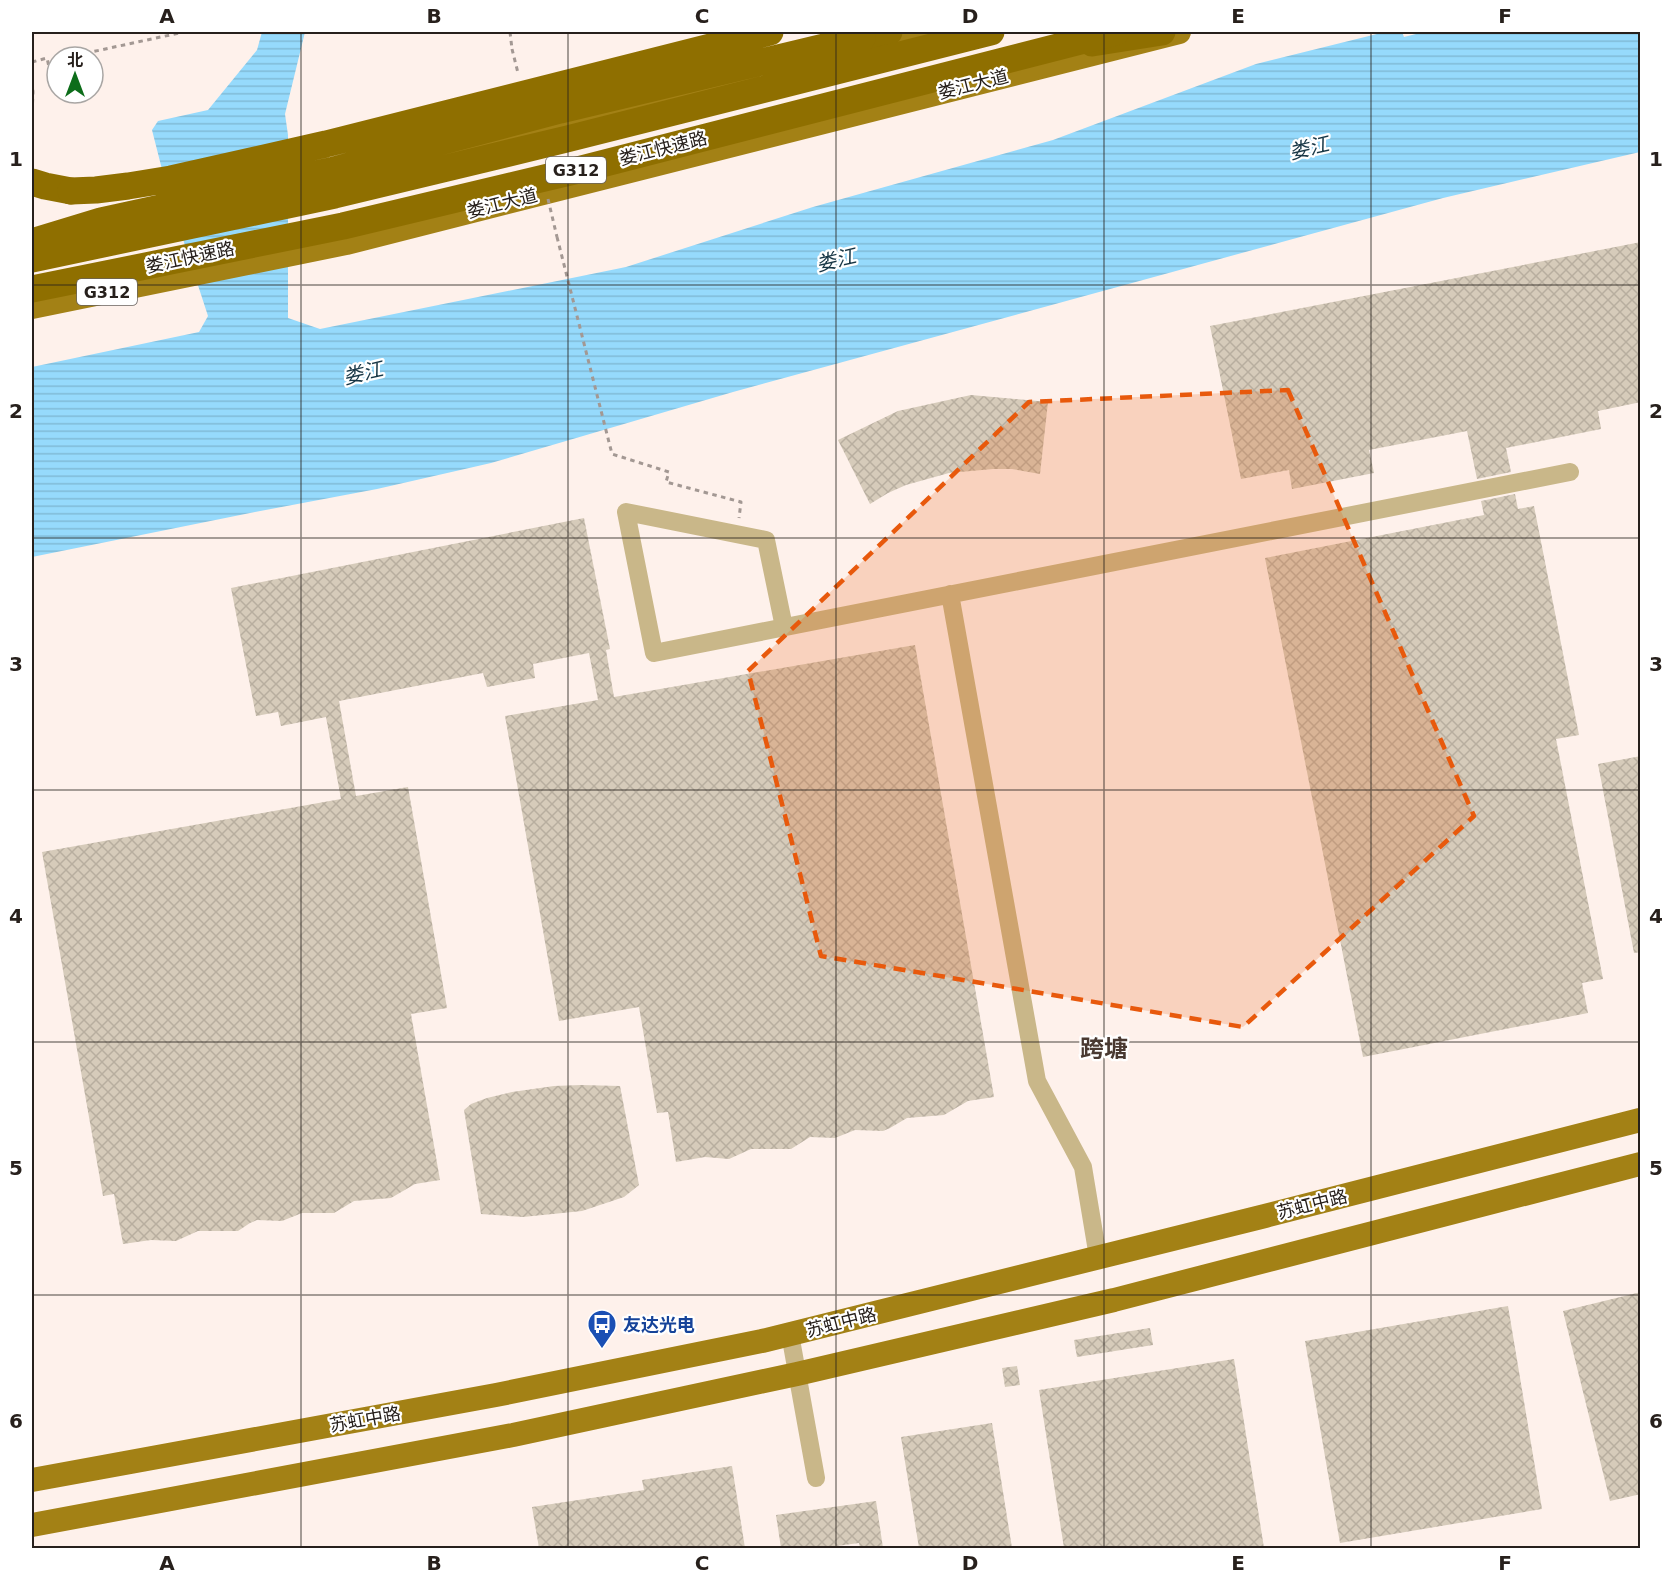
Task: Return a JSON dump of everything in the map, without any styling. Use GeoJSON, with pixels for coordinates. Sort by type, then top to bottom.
{"type":"FeatureCollection","features":[{"type":"Feature","properties":{"kind":"highway"},"geometry":{"type":"LineString","coordinates":[[32,182],[59,189],[83,191],[119,188],[171,178],[326,144],[770,32]]}},
{"type":"Feature","properties":{"kind":"highway"},"geometry":{"type":"LineString","coordinates":[[32,242],[101,221],[330,171],[560,110],[889,32]]}},
{"type":"Feature","properties":{"kind":"highway","name":"娄江快速路"},"geometry":{"type":"LineString","coordinates":[[32,259],[346,192],[991,32]]}},
{"type":"Feature","properties":{"kind":"highway","name":"娄江快速路"},"geometry":{"type":"LineString","coordinates":[[32,290],[343,226],[585,168],[1116,32]]}},
{"type":"Feature","properties":{"kind":"highway"},"geometry":{"type":"LineString","coordinates":[[1034,52],[1162,32]]}},
{"type":"Feature","properties":{"kind":"main road","name":"G312"},"geometry":{"type":"LineString","coordinates":[[32,242],[294,189],[564,126],[930,32]]}},
{"type":"Feature","properties":{"kind":"main road","name":"娄江大道"},"geometry":{"type":"LineString","coordinates":[[32,307],[346,243],[1179,32]]}},
{"type":"Feature","properties":{"kind":"main road","name":"苏虹中路"},"geometry":{"type":"LineString","coordinates":[[32,1480],[496,1395],[790,1334],[1641,1120]]}},
{"type":"Feature","properties":{"kind":"main road"},"geometry":{"type":"LineString","coordinates":[[32,1525],[513,1435],[797,1374],[1114,1300],[1641,1164]]}},
{"type":"Feature","properties":{"kind":"lane"},"geometry":{"type":"LineString","coordinates":[[784,627],[766,540],[626,512],[654,653],[1570,472]]}},
{"type":"Feature","properties":{"kind":"lane"},"geometry":{"type":"LineString","coordinates":[[950,594],[1037,1081],[1083,1167],[1098,1257]]}},
{"type":"Feature","properties":{"kind":"lane"},"geometry":{"type":"LineString","coordinates":[[790,1334],[816,1478]]}},
{"type":"Feature","properties":{"kind":"path"},"geometry":{"type":"LineString","coordinates":[[105,49],[184,32]]}},
{"type":"Feature","properties":{"kind":"path"},"geometry":{"type":"LineString","coordinates":[[510,32],[512,49]]}},
{"type":"Feature","properties":{"kind":"path"},"geometry":{"type":"LineString","coordinates":[[32,81],[32,115]]}},
{"type":"Feature","properties":{"kind":"path"},"geometry":{"type":"LineString","coordinates":[[557,237],[612,454],[669,472],[666,482],[741,502],[737,534]]}},
{"type":"Feature","properties":{"kind":"highlighted area"},"geometry":{"type":"Polygon","coordinates":[[[1288,390],[1474,816],[1243,1027],[821,956],[748,671],[1029,402],[1288,390]]]}},
{"type":"Feature","properties":{"kind":"water","name":"娄江"},"geometry":{"type":"Polygon","coordinates":[[[262,32],[305,32],[285,114],[288,135],[288,318],[320,329],[626,267],[813,207],[1053,140],[1256,64],[1385,32],[1402,32],[1404,37],[1424,32],[1640,32],[1640,152],[1443,198],[733,392],[491,463],[377,489],[32,557],[32,367],[199,332],[208,316],[168,193],[152,130],[158,121],[208,110],[257,50],[262,32]]]}},
{"type":"Feature","properties":{"kind":"building"},"geometry":{"type":"Polygon","coordinates":[[[1641,242],[1641,402],[1598,411],[1601,429],[1506,448],[1511,472],[1477,479],[1467,431],[1369,450],[1374,473],[1292,489],[1289,470],[1241,479],[1210,326],[1641,242]]]}},
{"type":"Feature","properties":{"kind":"building"},"geometry":{"type":"Polygon","coordinates":[[[971,395],[1048,402],[1040,474],[1012,469],[949,473],[906,485],[870,504],[838,440],[898,411],[971,395]]]}},
{"type":"Feature","properties":{"kind":"building"},"geometry":{"type":"Polygon","coordinates":[[[1515,494],[1518,509],[1534,506],[1579,735],[1556,739],[1603,979],[1582,983],[1588,1013],[1363,1057],[1265,558],[1484,515],[1481,501],[1515,494]]]}},
{"type":"Feature","properties":{"kind":"building"},"geometry":{"type":"Polygon","coordinates":[[[584,518],[610,649],[606,650],[614,697],[915,645],[994,1097],[968,1101],[944,1115],[907,1118],[883,1131],[855,1130],[835,1138],[810,1137],[791,1149],[751,1149],[729,1159],[705,1157],[676,1162],[668,1112],[657,1113],[639,1007],[559,1021],[505,716],[598,700],[589,653],[533,664],[535,678],[487,687],[483,673],[339,701],[356,796],[408,787],[447,1008],[411,1014],[440,1180],[415,1184],[391,1198],[354,1201],[334,1213],[302,1213],[282,1221],[257,1220],[238,1231],[198,1231],[176,1241],[151,1240],[123,1244],[114,1194],[103,1196],[42,852],[341,799],[326,717],[281,726],[278,712],[256,716],[231,588],[584,518]]]}},
{"type":"Feature","properties":{"kind":"building"},"geometry":{"type":"Polygon","coordinates":[[[1641,756],[1641,952],[1634,953],[1598,764],[1641,756]]]}},
{"type":"Feature","properties":{"kind":"building"},"geometry":{"type":"Polygon","coordinates":[[[581,1085],[620,1086],[639,1185],[624,1197],[582,1211],[523,1217],[481,1214],[464,1110],[471,1104],[487,1098],[512,1092],[581,1085]]]}},
{"type":"Feature","properties":{"kind":"building"},"geometry":{"type":"Polygon","coordinates":[[[1641,1292],[1641,1494],[1610,1501],[1563,1311],[1641,1292]]]}},
{"type":"Feature","properties":{"kind":"building"},"geometry":{"type":"Polygon","coordinates":[[[1508,1306],[1542,1509],[1340,1543],[1305,1341],[1508,1306]]]}},
{"type":"Feature","properties":{"kind":"building"},"geometry":{"type":"Polygon","coordinates":[[[1150,1328],[1153,1345],[1077,1357],[1074,1340],[1150,1328]]]}},
{"type":"Feature","properties":{"kind":"building"},"geometry":{"type":"Polygon","coordinates":[[[1234,1359],[1264,1548],[1064,1548],[1039,1390],[1234,1359]]]}},
{"type":"Feature","properties":{"kind":"building"},"geometry":{"type":"Polygon","coordinates":[[[1017,1366],[1020,1385],[1005,1387],[1002,1368],[1017,1366]]]}},
{"type":"Feature","properties":{"kind":"building"},"geometry":{"type":"Polygon","coordinates":[[[992,1423],[1012,1548],[919,1548],[901,1437],[992,1423]]]}},
{"type":"Feature","properties":{"kind":"building"},"geometry":{"type":"Polygon","coordinates":[[[732,1466],[745,1548],[539,1548],[532,1507],[644,1490],[642,1480],[732,1466]]]}},
{"type":"Feature","properties":{"kind":"building"},"geometry":{"type":"Polygon","coordinates":[[[876,1501],[883,1548],[860,1548],[859,1543],[822,1548],[781,1548],[776,1515],[876,1501]]]}},
{"type":"Feature","properties":{"kind":"place","name":"友达光电"},"geometry":{"type":"Point","coordinates":[602,1350]}},
{"type":"Feature","properties":{"kind":"district","name":"跨塘"},"geometry":{"type":"Point","coordinates":[1104,1049]}}]}
